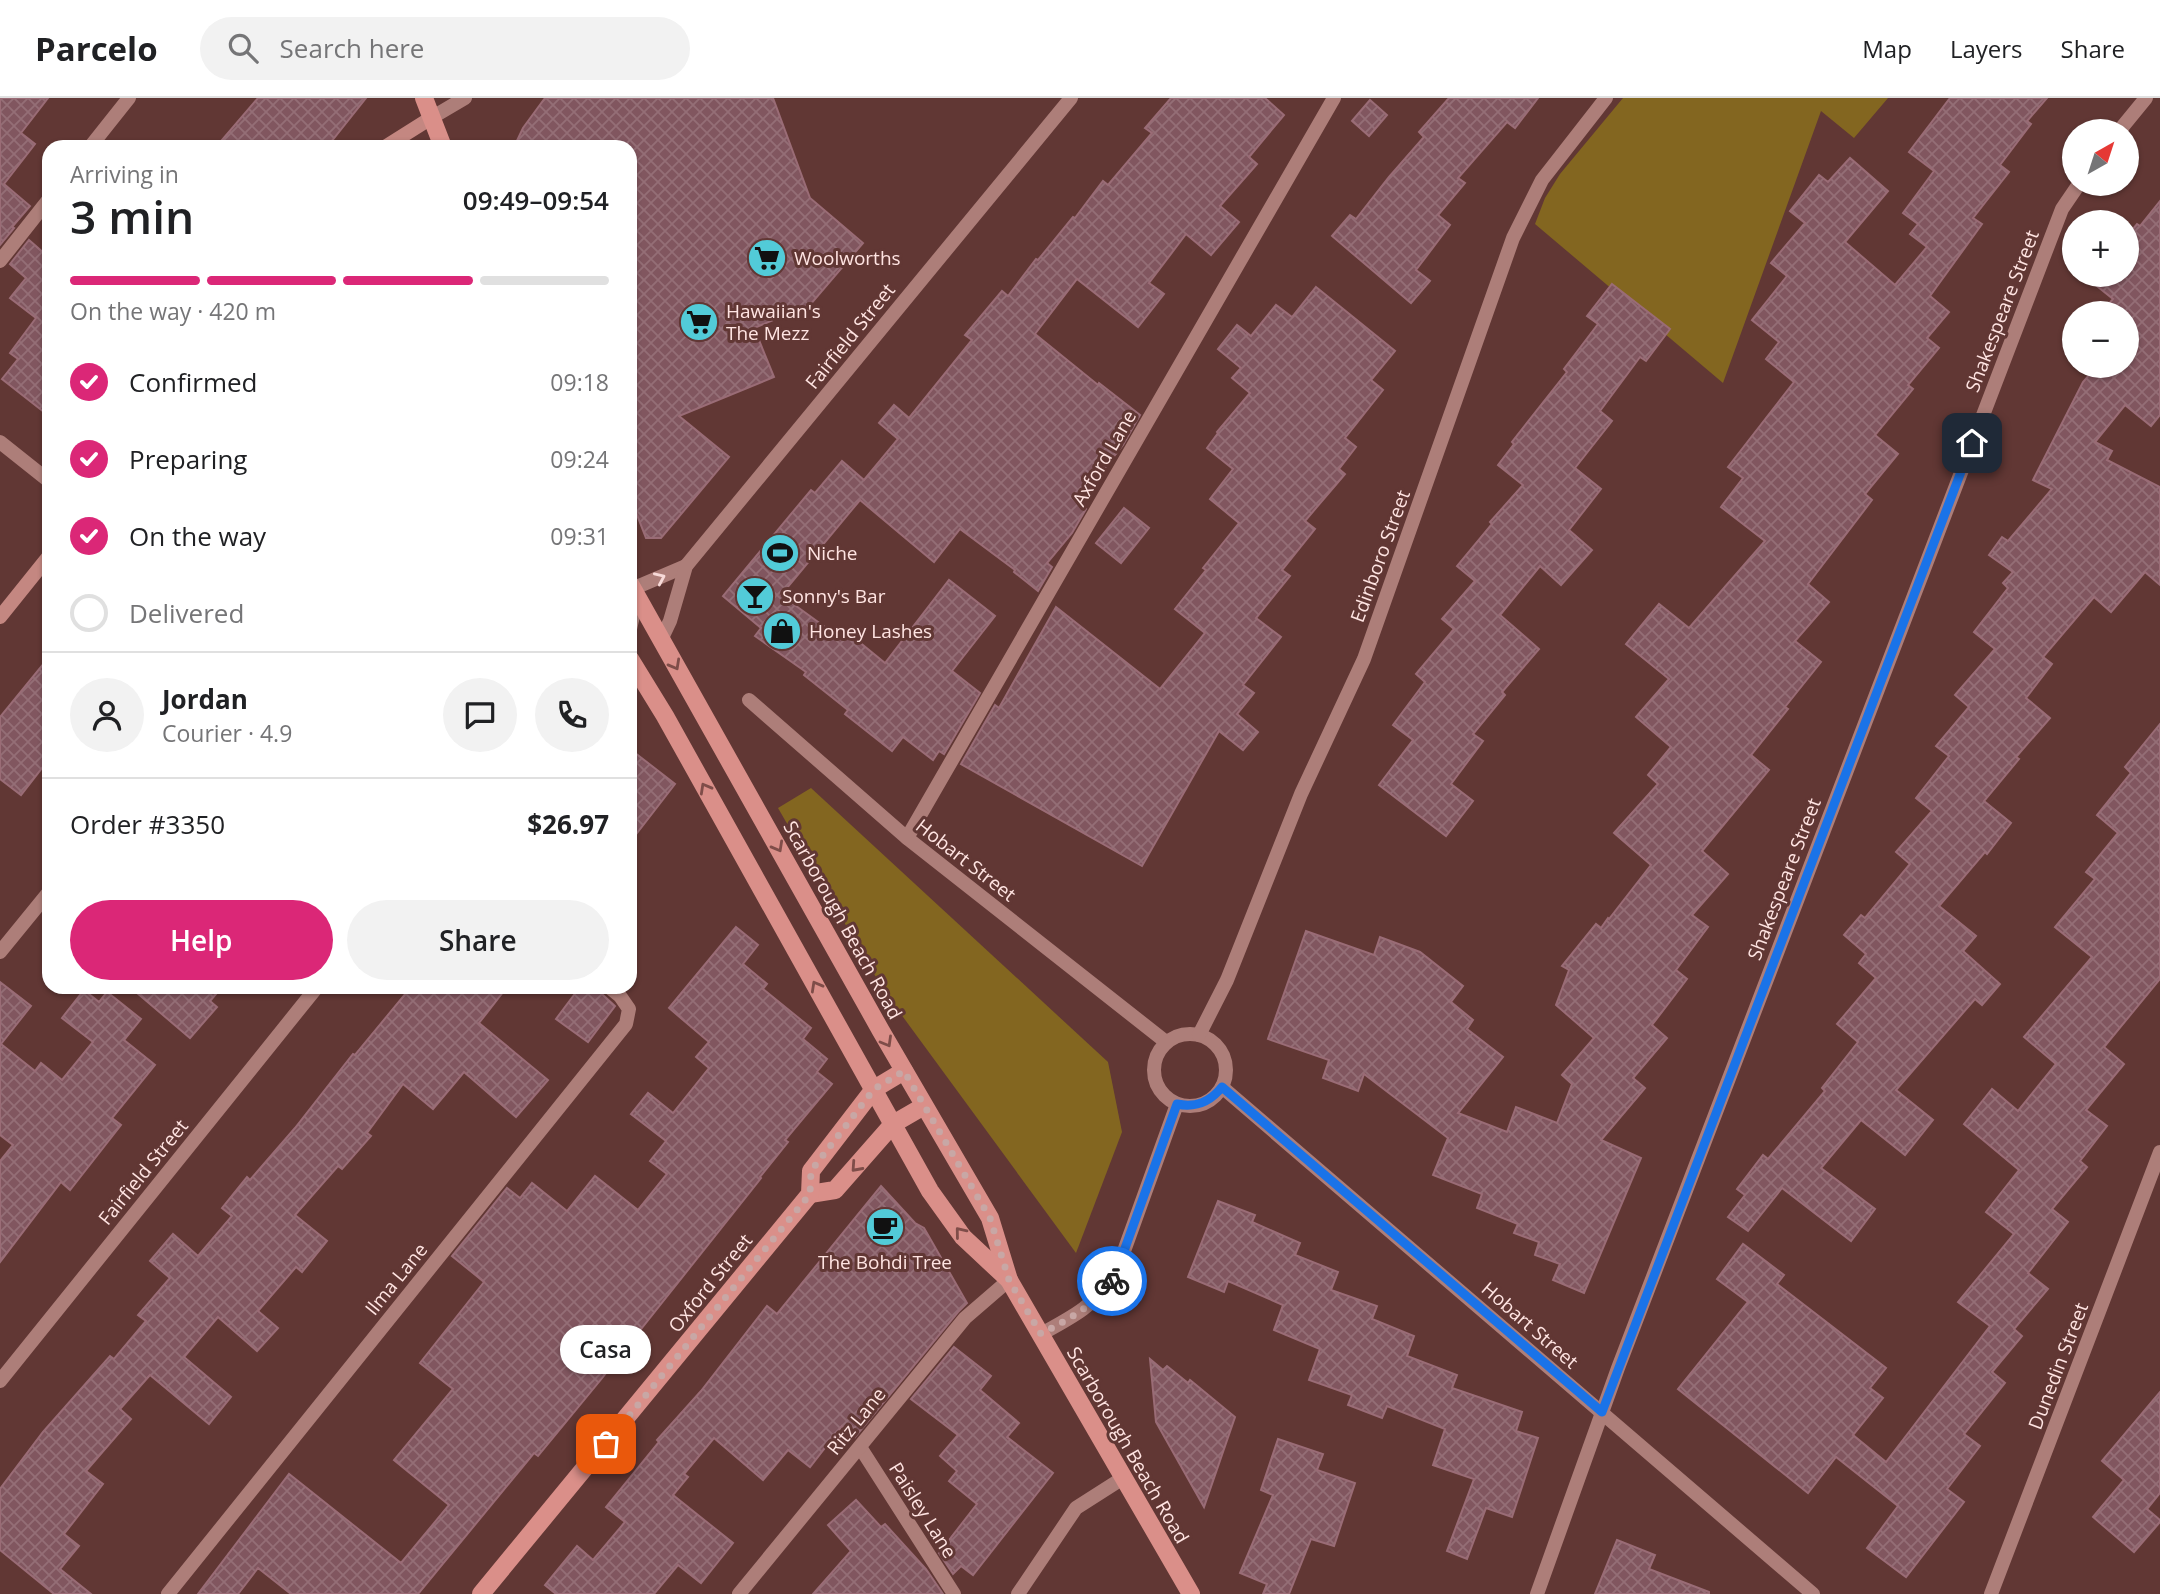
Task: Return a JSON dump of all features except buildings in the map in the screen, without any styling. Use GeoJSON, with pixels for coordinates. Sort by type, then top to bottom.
{"type":"FeatureCollection","features":[{"type":"Feature","properties":{"kind":"main road"},"geometry":{"type":"LineString","coordinates":[[424,98],[440,140]]}},
{"type":"Feature","properties":{"kind":"main road","name":"Scarborough Beach Road"},"geometry":{"type":"LineString","coordinates":[[637,598],[990,1218],[1009,1280],[1191,1594]]}},
{"type":"Feature","properties":{"kind":"main road","name":"Scarborough Beach Road"},"geometry":{"type":"LineString","coordinates":[[637,670],[930,1191],[963,1237],[1009,1280]]}},
{"type":"Feature","properties":{"kind":"main road","name":"Oxford Street"},"geometry":{"type":"LineString","coordinates":[[481,1594],[810,1194],[811,1171],[874,1089],[904,1071]]}},
{"type":"Feature","properties":{"kind":"main road"},"geometry":{"type":"LineString","coordinates":[[810,1194],[835,1190],[893,1124],[924,1106]]}},
{"type":"Feature","properties":{"kind":"street"},"geometry":{"type":"LineString","coordinates":[[96,140],[129,98]]}},
{"type":"Feature","properties":{"kind":"street"},"geometry":{"type":"LineString","coordinates":[[396,140],[465,98]]}},
{"type":"Feature","properties":{"kind":"street","name":"Fairfield Street"},"geometry":{"type":"LineString","coordinates":[[661,640],[670,621],[687,566],[1071,98]]}},
{"type":"Feature","properties":{"kind":"street","name":"Axford Lane"},"geometry":{"type":"LineString","coordinates":[[907,838],[1334,98]]}},
{"type":"Feature","properties":{"kind":"street","name":"Edinboro Street"},"geometry":{"type":"LineString","coordinates":[[1199,1035],[1227,979],[1301,794],[1364,659],[1513,238],[1542,180],[1606,98]]}},
{"type":"Feature","properties":{"kind":"street"},"geometry":{"type":"LineString","coordinates":[[2129,119],[2146,98]]}},
{"type":"Feature","properties":{"kind":"street","name":"Shakespeare Street"},"geometry":{"type":"LineString","coordinates":[[1537,1594],[1602,1412],[2062,209],[2071,196]]}},
{"type":"Feature","properties":{"kind":"street"},"geometry":{"type":"LineString","coordinates":[[0,261],[42,208]]}},
{"type":"Feature","properties":{"kind":"street"},"geometry":{"type":"LineString","coordinates":[[0,442],[42,475]]}},
{"type":"Feature","properties":{"kind":"street"},"geometry":{"type":"LineString","coordinates":[[0,617],[42,565]]}},
{"type":"Feature","properties":{"kind":"street","name":"Fairfield Street"},"geometry":{"type":"LineString","coordinates":[[637,585],[687,566]]}},
{"type":"Feature","properties":{"kind":"street","name":"Hobart Street"},"geometry":{"type":"LineString","coordinates":[[749,700],[907,838],[1166,1042]]}},
{"type":"Feature","properties":{"kind":"street"},"geometry":{"type":"LineString","coordinates":[[0,952],[42,901]]}},
{"type":"Feature","properties":{"kind":"street","name":"Fairfield Street"},"geometry":{"type":"LineString","coordinates":[[0,1381],[311,994]]}},
{"type":"Feature","properties":{"kind":"street","name":"Ilma Lane"},"geometry":{"type":"LineString","coordinates":[[167,1594],[626,1024],[629,1009],[618,994]]}},
{"type":"Feature","properties":{"kind":"street"},"geometry":{"type":"LineString","coordinates":[[1181,1035],[1199,1035],[1215,1044],[1225,1060],[1226,1075],[1215,1097],[1203,1104],[1186,1106],[1177,1104],[1162,1093],[1153,1071],[1155,1057],[1166,1042],[1181,1035]]}},
{"type":"Feature","properties":{"kind":"street","name":"Hobart Street"},"geometry":{"type":"LineString","coordinates":[[1222,1087],[1813,1594]]}},
{"type":"Feature","properties":{"kind":"street"},"geometry":{"type":"LineString","coordinates":[[1041,1334],[1080,1313],[1100,1297],[1115,1276],[1177,1104]]}},
{"type":"Feature","properties":{"kind":"street","name":"Dunedin Street"},"geometry":{"type":"LineString","coordinates":[[1991,1594],[2160,1152]]}},
{"type":"Feature","properties":{"kind":"street","name":"Ritz Lane"},"geometry":{"type":"LineString","coordinates":[[740,1594],[965,1318],[1009,1280]]}},
{"type":"Feature","properties":{"kind":"street","name":"Paisley Lane"},"geometry":{"type":"LineString","coordinates":[[860,1447],[954,1594]]}},
{"type":"Feature","properties":{"kind":"street"},"geometry":{"type":"LineString","coordinates":[[1018,1594],[1076,1508],[1123,1478]]}},
{"type":"Feature","properties":{"kind":"shaded area"},"geometry":{"type":"Polygon","coordinates":[[[1623,98],[1888,98],[1854,138],[1821,111],[1723,383],[1535,224],[1545,198],[1560,174],[1623,98]]]}},
{"type":"Feature","properties":{"kind":"shaded area"},"geometry":{"type":"Polygon","coordinates":[[[811,788],[1108,1062],[1122,1132],[1076,1253],[884,991],[778,808],[811,788]]]}},
{"type":"Feature","properties":{"kind":"way so far"},"geometry":{"type":"LineString","coordinates":[[606,1444],[810,1194],[811,1171],[874,1089],[904,1071],[990,1218],[1009,1280],[1041,1334],[1080,1313],[1100,1297],[1112,1281]]}},
{"type":"Feature","properties":{"kind":"place","name":"Woolworths"},"geometry":{"type":"Point","coordinates":[767,258]}},
{"type":"Feature","properties":{"kind":"place","name":"Hawaiian's The Mezz"},"geometry":{"type":"Point","coordinates":[699,322]}},
{"type":"Feature","properties":{"kind":"place","name":"Niche"},"geometry":{"type":"Point","coordinates":[780,553]}},
{"type":"Feature","properties":{"kind":"place","name":"Sonny's Bar"},"geometry":{"type":"Point","coordinates":[755,596]}},
{"type":"Feature","properties":{"kind":"place","name":"Honey Lashes"},"geometry":{"type":"Point","coordinates":[782,631]}},
{"type":"Feature","properties":{"kind":"place","name":"The Bohdi Tree"},"geometry":{"type":"Point","coordinates":[885,1227]}},
{"type":"Feature","properties":{"kind":"place","name":"Casa"},"geometry":{"type":"Point","coordinates":[606,1444]}},
{"type":"Feature","properties":{"kind":"route"},"geometry":{"type":"LineString","coordinates":[[1112,1281],[1177,1104],[1203,1104],[1215,1097],[1222,1087],[1602,1412],[1972,443]]}}]}
